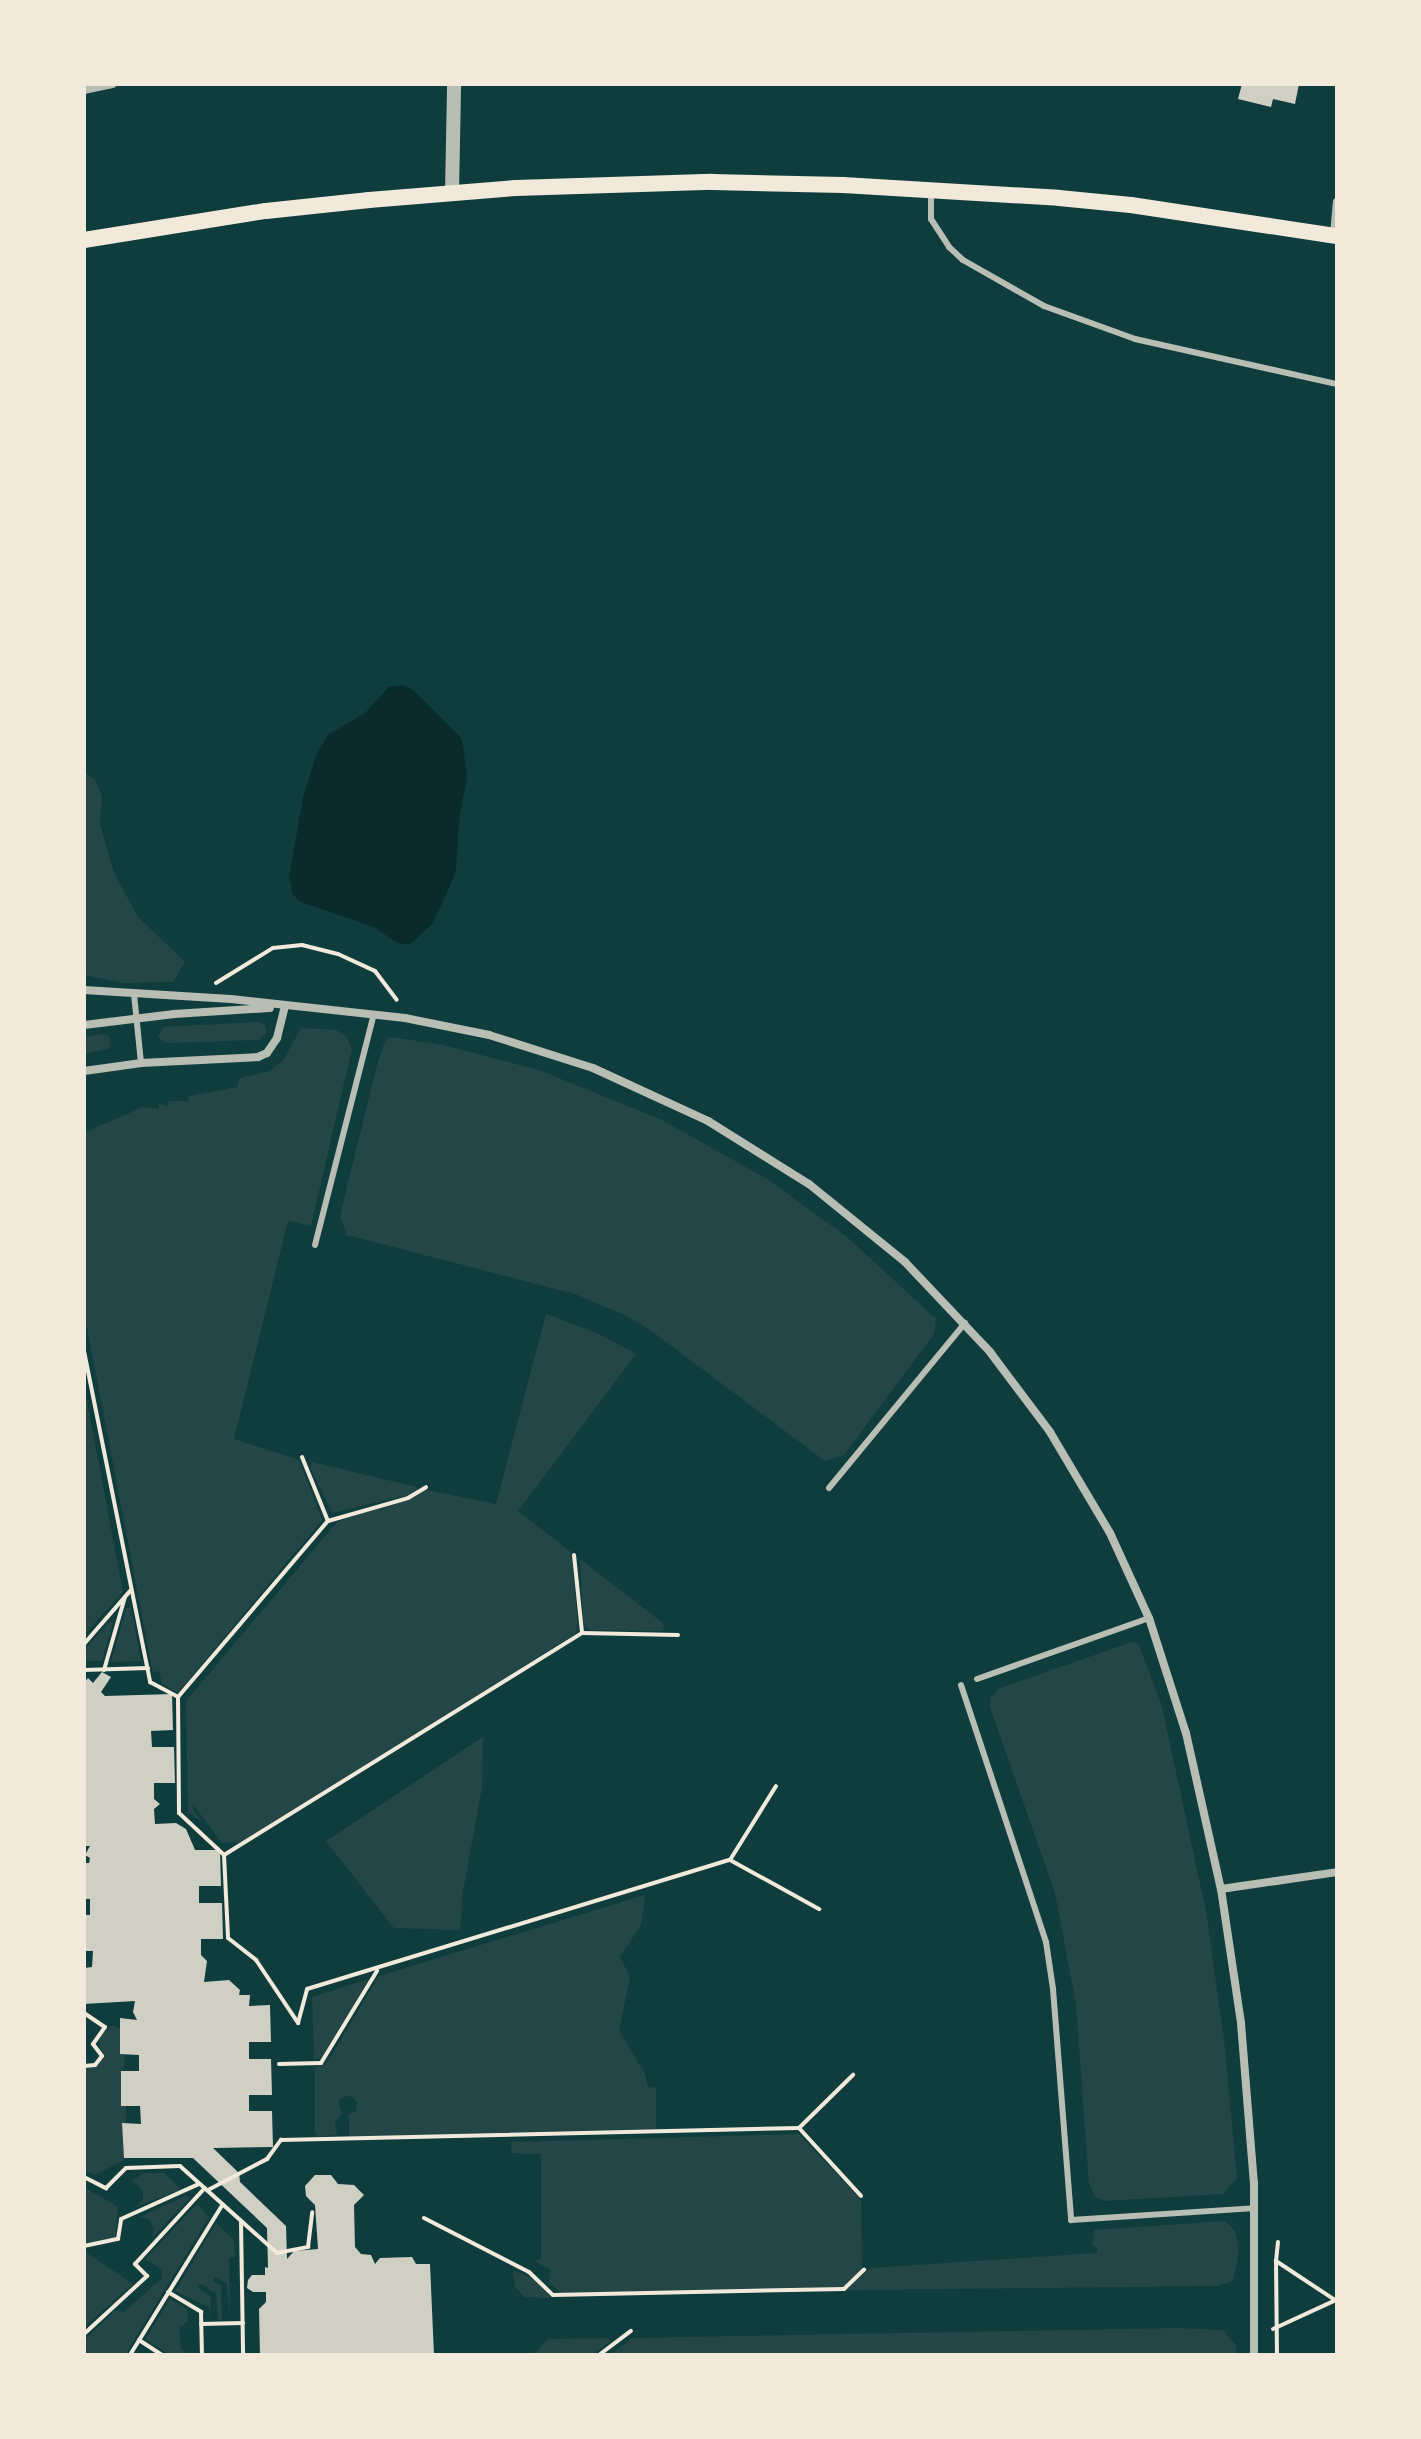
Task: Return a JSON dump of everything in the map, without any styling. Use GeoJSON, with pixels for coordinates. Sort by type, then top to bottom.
{"type":"FeatureCollection","features":[{"type":"Feature","properties":{"kind":"main road"},"geometry":{"type":"LineString","coordinates":[[84,240],[266,211],[452,193],[712,182],[931,189],[1131,205],[1336,236]]}},
{"type":"Feature","properties":{"kind":"street"},"geometry":{"type":"LineString","coordinates":[[84,90],[112,84]]}},
{"type":"Feature","properties":{"kind":"street"},"geometry":{"type":"LineString","coordinates":[[452,193],[454,84]]}},
{"type":"Feature","properties":{"kind":"street"},"geometry":{"type":"LineString","coordinates":[[1336,236],[1337,202]]}},
{"type":"Feature","properties":{"kind":"street"},"geometry":{"type":"LineString","coordinates":[[84,990],[191,999],[231,999],[405,1018],[489,1035],[563,1057],[649,1092],[708,1121],[796,1176],[905,1262],[965,1323],[1028,1401],[1073,1467],[1110,1533],[1149,1618],[1186,1733],[1221,1889],[1241,2023],[1255,2208],[1254,2355]]}},
{"type":"Feature","properties":{"kind":"street"},"geometry":{"type":"LineString","coordinates":[[84,1025],[285,1007]]}},
{"type":"Feature","properties":{"kind":"street"},"geometry":{"type":"LineString","coordinates":[[84,1071],[141,1063],[258,1057],[267,1053],[277,1038],[285,1007]]}},
{"type":"Feature","properties":{"kind":"street"},"geometry":{"type":"LineString","coordinates":[[1221,1889],[1337,1872]]}},
{"type":"Feature","properties":{"kind":"lane"},"geometry":{"type":"LineString","coordinates":[[931,189],[931,219],[949,247],[963,260],[1034,301],[1135,339],[1337,384]]}},
{"type":"Feature","properties":{"kind":"lane"},"geometry":{"type":"LineString","coordinates":[[134,994],[141,1063]]}},
{"type":"Feature","properties":{"kind":"lane"},"geometry":{"type":"LineString","coordinates":[[315,1245],[374,1014]]}},
{"type":"Feature","properties":{"kind":"lane"},"geometry":{"type":"LineString","coordinates":[[829,1488],[965,1323]]}},
{"type":"Feature","properties":{"kind":"lane"},"geometry":{"type":"LineString","coordinates":[[977,1679],[1149,1618]]}},
{"type":"Feature","properties":{"kind":"lane"},"geometry":{"type":"LineString","coordinates":[[961,1685],[1046,1942],[1071,2220],[1255,2208]]}},
{"type":"Feature","properties":{"kind":"path"},"geometry":{"type":"LineString","coordinates":[[191,999],[273,948],[302,945],[338,954],[375,971],[393,990],[405,1018]]}},
{"type":"Feature","properties":{"kind":"path"},"geometry":{"type":"LineString","coordinates":[[84,1351],[150,1682],[178,1697]]}},
{"type":"Feature","properties":{"kind":"path"},"geometry":{"type":"LineString","coordinates":[[302,1457],[328,1521]]}},
{"type":"Feature","properties":{"kind":"path"},"geometry":{"type":"LineString","coordinates":[[426,1487],[408,1498],[328,1521],[178,1697],[179,1813],[224,1855],[228,1938],[256,1960],[298,2023],[307,1989],[378,1971],[730,1860],[776,1786]]}},
{"type":"Feature","properties":{"kind":"path"},"geometry":{"type":"LineString","coordinates":[[574,1555],[582,1633]]}},
{"type":"Feature","properties":{"kind":"path"},"geometry":{"type":"LineString","coordinates":[[84,1644],[131,1590]]}},
{"type":"Feature","properties":{"kind":"path"},"geometry":{"type":"LineString","coordinates":[[104,1670],[125,1597]]}},
{"type":"Feature","properties":{"kind":"path"},"geometry":{"type":"LineString","coordinates":[[224,1855],[582,1633],[678,1635]]}},
{"type":"Feature","properties":{"kind":"path"},"geometry":{"type":"LineString","coordinates":[[84,1670],[148,1668]]}},
{"type":"Feature","properties":{"kind":"path"},"geometry":{"type":"LineString","coordinates":[[730,1860],[819,1909]]}},
{"type":"Feature","properties":{"kind":"path"},"geometry":{"type":"LineString","coordinates":[[279,2064],[321,2063],[378,1971]]}},
{"type":"Feature","properties":{"kind":"path"},"geometry":{"type":"LineString","coordinates":[[84,2013],[105,2027],[93,2044],[102,2056],[95,2065],[84,2066]]}},
{"type":"Feature","properties":{"kind":"path"},"geometry":{"type":"LineString","coordinates":[[84,2246],[118,2239],[121,2219],[267,2159],[281,2140],[799,2128],[853,2075]]}},
{"type":"Feature","properties":{"kind":"path"},"geometry":{"type":"LineString","coordinates":[[799,2128],[861,2196]]}},
{"type":"Feature","properties":{"kind":"path"},"geometry":{"type":"LineString","coordinates":[[84,2177],[106,2188],[126,2168],[180,2166],[277,2253],[308,2247],[312,2237],[312,2212]]}},
{"type":"Feature","properties":{"kind":"path"},"geometry":{"type":"LineString","coordinates":[[84,2334],[147,2276],[135,2264],[204,2187]]}},
{"type":"Feature","properties":{"kind":"path"},"geometry":{"type":"LineString","coordinates":[[130,2355],[223,2204]]}},
{"type":"Feature","properties":{"kind":"path"},"geometry":{"type":"LineString","coordinates":[[424,2218],[529,2272],[553,2295],[844,2289],[864,2270]]}},
{"type":"Feature","properties":{"kind":"path"},"geometry":{"type":"LineString","coordinates":[[241,2222],[243,2355]]}},
{"type":"Feature","properties":{"kind":"path"},"geometry":{"type":"LineString","coordinates":[[1277,2355],[1278,2242]]}},
{"type":"Feature","properties":{"kind":"path"},"geometry":{"type":"LineString","coordinates":[[1276,2261],[1336,2300]]}},
{"type":"Feature","properties":{"kind":"path"},"geometry":{"type":"LineString","coordinates":[[168,2292],[201,2312],[202,2355]]}},
{"type":"Feature","properties":{"kind":"path"},"geometry":{"type":"LineString","coordinates":[[1275,2328],[1336,2300]]}},
{"type":"Feature","properties":{"kind":"path"},"geometry":{"type":"LineString","coordinates":[[201,2324],[243,2323]]}},
{"type":"Feature","properties":{"kind":"path"},"geometry":{"type":"LineString","coordinates":[[599,2355],[631,2331]]}},
{"type":"Feature","properties":{"kind":"path"},"geometry":{"type":"LineString","coordinates":[[139,2340],[162,2355]]}},
{"type":"Feature","properties":{"kind":"shaded area"},"geometry":{"type":"Polygon","coordinates":[[[403,685],[413,690],[462,739],[467,776],[459,821],[456,872],[433,923],[409,945],[397,943],[374,927],[301,902],[293,895],[289,878],[303,798],[316,756],[328,735],[365,713],[389,687],[403,685]]]}},
{"type":"Feature","properties":{"kind":"shaded area"},"geometry":{"type":"Polygon","coordinates":[[[84,772],[95,780],[102,797],[100,824],[114,873],[138,917],[185,962],[173,982],[125,983],[84,975],[84,772]]]}},
{"type":"Feature","properties":{"kind":"shaded area"},"geometry":{"type":"Polygon","coordinates":[[[264,1024],[267,1032],[259,1040],[165,1043],[158,1036],[163,1027],[264,1024]]]}},
{"type":"Feature","properties":{"kind":"shaded area"},"geometry":{"type":"Polygon","coordinates":[[[301,1028],[336,1030],[346,1036],[352,1049],[311,1226],[288,1221],[234,1439],[299,1460],[322,1520],[178,1693],[162,1684],[159,1671],[153,1673],[84,1312],[84,1133],[143,1107],[158,1109],[159,1104],[168,1106],[169,1101],[188,1101],[189,1096],[237,1087],[240,1078],[270,1071],[283,1060],[301,1028]]]}},
{"type":"Feature","properties":{"kind":"shaded area"},"geometry":{"type":"Polygon","coordinates":[[[109,1036],[110,1048],[84,1054],[84,1037],[109,1036]]]}},
{"type":"Feature","properties":{"kind":"shaded area"},"geometry":{"type":"Polygon","coordinates":[[[391,1037],[443,1045],[539,1070],[660,1119],[767,1179],[846,1236],[936,1319],[934,1334],[844,1455],[825,1461],[649,1329],[625,1315],[575,1294],[347,1235],[340,1216],[377,1065],[385,1041],[391,1037]]]}},
{"type":"Feature","properties":{"kind":"shaded area"},"geometry":{"type":"Polygon","coordinates":[[[546,1314],[599,1334],[636,1354],[518,1511],[571,1552],[578,1624],[575,1634],[240,1843],[221,1842],[193,1804],[193,1810],[202,1821],[188,1813],[186,1701],[337,1522],[427,1490],[496,1504],[546,1314]]]}},
{"type":"Feature","properties":{"kind":"shaded area"},"geometry":{"type":"Polygon","coordinates":[[[84,1385],[123,1592],[84,1635],[84,1385]]]}},
{"type":"Feature","properties":{"kind":"shaded area"},"geometry":{"type":"Polygon","coordinates":[[[312,1462],[417,1489],[409,1495],[332,1513],[310,1467],[312,1462]]]}},
{"type":"Feature","properties":{"kind":"shaded area"},"geometry":{"type":"Polygon","coordinates":[[[580,1559],[664,1624],[663,1631],[590,1630],[583,1622],[580,1559]]]}},
{"type":"Feature","properties":{"kind":"shaded area"},"geometry":{"type":"Polygon","coordinates":[[[126,1608],[131,1608],[141,1661],[111,1662],[126,1608]]]}},
{"type":"Feature","properties":{"kind":"shaded area"},"geometry":{"type":"Polygon","coordinates":[[[109,1622],[113,1623],[102,1661],[84,1661],[84,1650],[109,1622]]]}},
{"type":"Feature","properties":{"kind":"shaded area"},"geometry":{"type":"Polygon","coordinates":[[[1132,1642],[1138,1643],[1161,1703],[1206,1911],[1224,2039],[1237,2178],[1223,2194],[1105,2201],[1095,2197],[1089,2183],[1076,2004],[1055,1893],[990,1707],[991,1697],[1000,1688],[1132,1642]]]}},
{"type":"Feature","properties":{"kind":"shaded area"},"geometry":{"type":"Polygon","coordinates":[[[483,1737],[482,1787],[463,1892],[460,1930],[394,1928],[326,1841],[483,1737]]]}},
{"type":"Feature","properties":{"kind":"shaded area"},"geometry":{"type":"Polygon","coordinates":[[[645,1895],[641,1925],[620,1957],[630,1977],[619,2030],[645,2074],[648,2087],[656,2088],[656,2129],[349,2137],[349,2115],[356,2111],[357,2102],[350,2095],[338,2100],[342,2114],[335,2122],[337,2135],[319,2137],[315,2134],[315,2068],[328,2061],[379,1976],[645,1895]]]}},
{"type":"Feature","properties":{"kind":"shaded area"},"geometry":{"type":"Polygon","coordinates":[[[369,1979],[321,2058],[314,2060],[312,1997],[369,1979]]]}},
{"type":"Feature","properties":{"kind":"shaded area"},"geometry":{"type":"Polygon","coordinates":[[[112,2025],[120,2029],[120,2053],[125,2054],[121,2106],[126,2106],[126,2123],[122,2124],[124,2160],[95,2175],[84,2170],[84,2069],[102,2059],[98,2038],[112,2025]]]}},
{"type":"Feature","properties":{"kind":"shaded area"},"geometry":{"type":"Polygon","coordinates":[[[799,2134],[861,2200],[862,2269],[843,2287],[562,2294],[549,2282],[550,2269],[534,2261],[541,2259],[541,2154],[511,2153],[512,2142],[799,2134]]]}},
{"type":"Feature","properties":{"kind":"shaded area"},"geometry":{"type":"Polygon","coordinates":[[[142,2173],[164,2173],[181,2189],[136,2207],[143,2199],[143,2191],[133,2181],[142,2173]]]}},
{"type":"Feature","properties":{"kind":"shaded area"},"geometry":{"type":"Polygon","coordinates":[[[84,2187],[118,2207],[115,2238],[84,2243],[84,2187]]]}},
{"type":"Feature","properties":{"kind":"shaded area"},"geometry":{"type":"Polygon","coordinates":[[[187,2195],[190,2198],[152,2238],[154,2229],[149,2219],[140,2217],[187,2195]]]}},
{"type":"Feature","properties":{"kind":"shaded area"},"geometry":{"type":"Polygon","coordinates":[[[197,2204],[209,2217],[125,2355],[87,2355],[84,2340],[116,2310],[124,2312],[162,2278],[161,2269],[145,2259],[197,2204]]]}},
{"type":"Feature","properties":{"kind":"shaded area"},"geometry":{"type":"Polygon","coordinates":[[[1225,2221],[1235,2231],[1239,2251],[1233,2281],[1218,2286],[846,2290],[870,2268],[1097,2253],[1097,2247],[1093,2245],[1094,2230],[1225,2221]]]}},
{"type":"Feature","properties":{"kind":"shaded area"},"geometry":{"type":"Polygon","coordinates":[[[216,2223],[234,2240],[235,2257],[229,2257],[230,2320],[227,2284],[216,2277],[213,2281],[221,2286],[222,2320],[218,2320],[216,2293],[201,2284],[198,2288],[211,2297],[210,2321],[209,2307],[175,2291],[216,2223]]]}},
{"type":"Feature","properties":{"kind":"shaded area"},"geometry":{"type":"Polygon","coordinates":[[[84,2251],[133,2284],[84,2327],[84,2251]]]}},
{"type":"Feature","properties":{"kind":"shaded area"},"geometry":{"type":"Polygon","coordinates":[[[513,2270],[536,2280],[551,2298],[525,2297],[515,2287],[513,2270]]]}},
{"type":"Feature","properties":{"kind":"shaded area"},"geometry":{"type":"Polygon","coordinates":[[[170,2299],[187,2309],[188,2321],[179,2328],[181,2348],[189,2355],[170,2355],[145,2339],[170,2299]]]}},
{"type":"Feature","properties":{"kind":"shaded area"},"geometry":{"type":"Polygon","coordinates":[[[1178,2328],[1223,2330],[1236,2346],[1236,2355],[610,2355],[632,2338],[1178,2328]]]}},
{"type":"Feature","properties":{"kind":"shaded area"},"geometry":{"type":"Polygon","coordinates":[[[609,2338],[611,2341],[592,2355],[533,2355],[548,2339],[609,2338]]]}},
{"type":"Feature","properties":{"kind":"building"},"geometry":{"type":"Polygon","coordinates":[[[1242,84],[1299,84],[1295,104],[1273,99],[1271,107],[1238,99],[1242,84]]]}},
{"type":"Feature","properties":{"kind":"building"},"geometry":{"type":"Polygon","coordinates":[[[102,1672],[111,1677],[101,1692],[105,1696],[172,1694],[173,1730],[151,1731],[152,1747],[174,1747],[175,1783],[154,1783],[154,1799],[160,1804],[154,1809],[155,1824],[176,1823],[186,1829],[195,1850],[220,1850],[221,1886],[199,1886],[199,1903],[222,1903],[223,1939],[201,1939],[201,1955],[207,1961],[204,1982],[229,1980],[240,1990],[239,1995],[250,1995],[249,2006],[270,2005],[271,2042],[249,2042],[249,2059],[271,2059],[272,2095],[249,2095],[249,2111],[272,2111],[273,2147],[213,2148],[239,2173],[240,2182],[286,2226],[287,2259],[294,2251],[318,2249],[315,2205],[306,2196],[305,2186],[315,2175],[331,2175],[338,2184],[354,2185],[364,2195],[354,2205],[355,2247],[361,2254],[371,2255],[375,2264],[380,2258],[412,2257],[416,2264],[430,2264],[434,2355],[260,2355],[259,2309],[266,2302],[266,2292],[253,2292],[247,2288],[252,2275],[265,2275],[265,2267],[268,2268],[267,2228],[193,2158],[124,2158],[122,2123],[141,2124],[140,2106],[121,2106],[121,2071],[139,2071],[139,2055],[120,2054],[120,2018],[137,2020],[133,2012],[135,2001],[84,2004],[84,1968],[92,1967],[93,1951],[84,1951],[84,1915],[90,1915],[90,1899],[84,1899],[84,1863],[89,1863],[90,1858],[85,1855],[90,1846],[84,1846],[84,1683],[88,1678],[93,1683],[102,1672]]]}}]}
